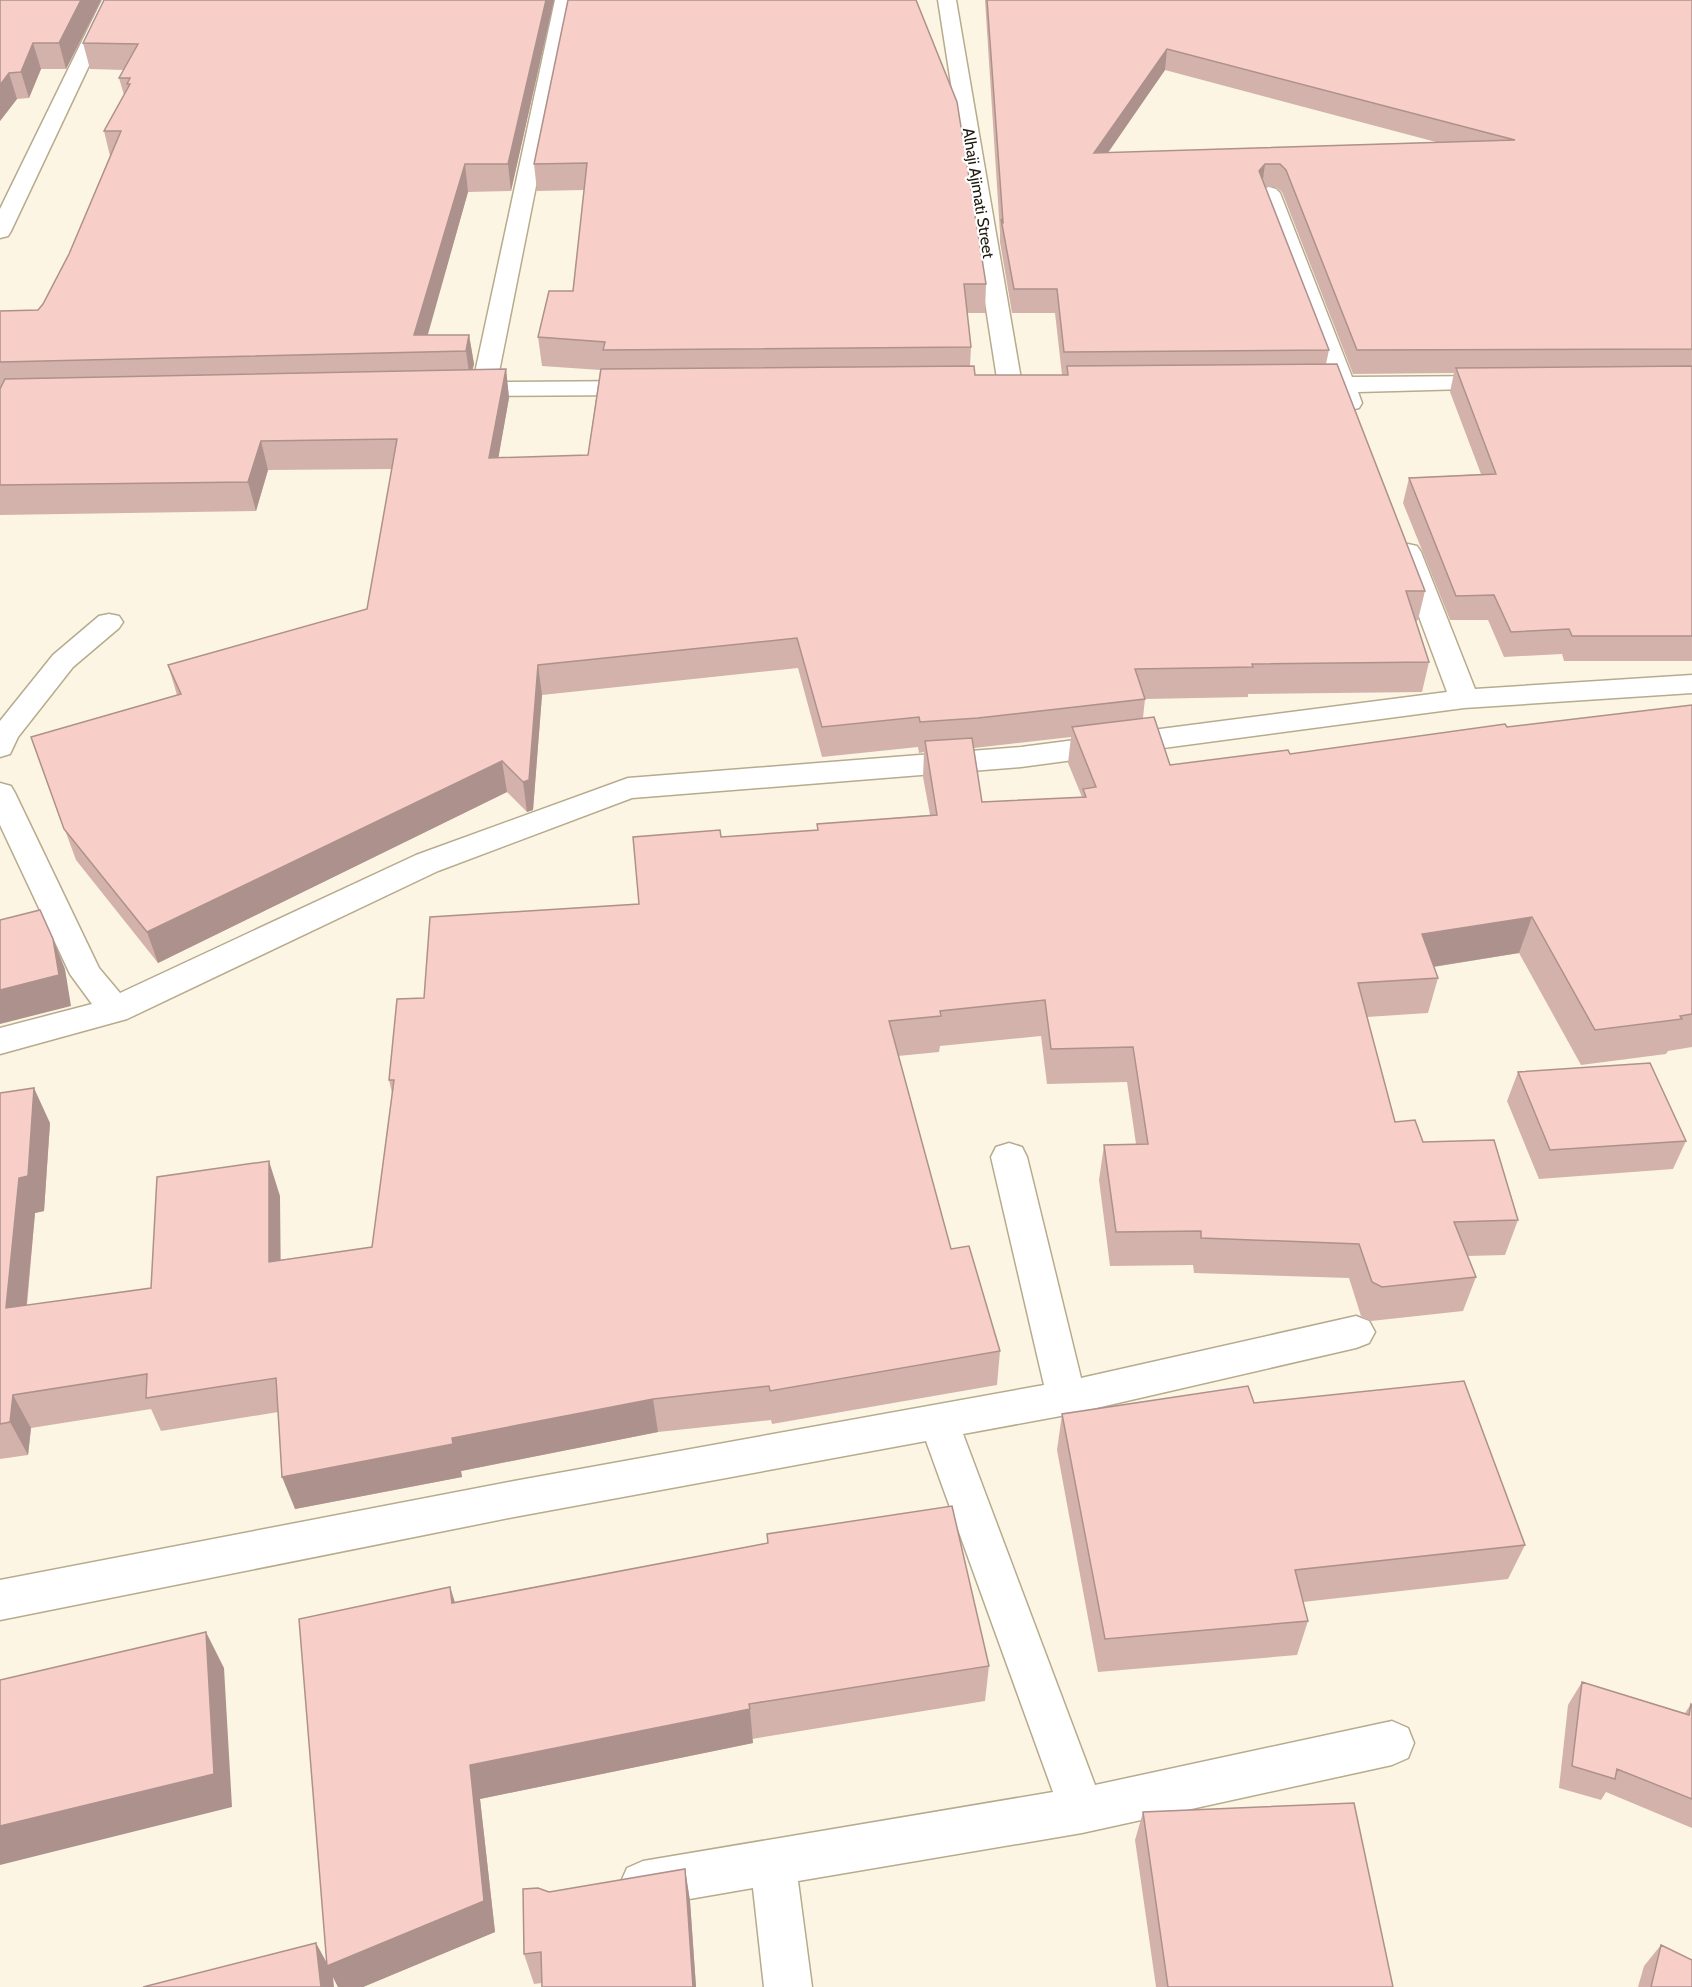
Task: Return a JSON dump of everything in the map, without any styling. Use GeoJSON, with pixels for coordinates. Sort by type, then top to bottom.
{"type":"FeatureCollection","features":[{"type":"Feature","properties":{"kind":"street"},"geometry":{"type":"LineString","coordinates":[[0,231],[111,0]]}},
{"type":"Feature","properties":{"kind":"street"},"geometry":{"type":"LineString","coordinates":[[483,388],[564,0]]}},
{"type":"Feature","properties":{"kind":"street","name":"Alhaji Ajimati Street"},"geometry":{"type":"LineString","coordinates":[[947,0],[1022,385],[986,385]]}},
{"type":"Feature","properties":{"kind":"street"},"geometry":{"type":"LineString","coordinates":[[1269,193],[1360,429]]}},
{"type":"Feature","properties":{"kind":"street"},"geometry":{"type":"LineString","coordinates":[[1284,385],[1518,383]]}},
{"type":"Feature","properties":{"kind":"street"},"geometry":{"type":"LineString","coordinates":[[436,390],[663,387]]}},
{"type":"Feature","properties":{"kind":"street"},"geometry":{"type":"LineString","coordinates":[[1397,526],[1464,699]]}},
{"type":"Feature","properties":{"kind":"street"},"geometry":{"type":"LineString","coordinates":[[0,747],[4,735],[63,661],[109,622]]}},
{"type":"Feature","properties":{"kind":"street"},"geometry":{"type":"LineString","coordinates":[[0,1041],[115,1010],[427,862],[628,788],[1021,756],[1464,699],[1692,684]]}},
{"type":"Feature","properties":{"kind":"street"},"geometry":{"type":"LineString","coordinates":[[0,793],[86,974],[115,1010]]}},
{"type":"Feature","properties":{"kind":"street"},"geometry":{"type":"LineString","coordinates":[[1010,1157],[1066,1398]]}},
{"type":"Feature","properties":{"kind":"street"},"geometry":{"type":"LineString","coordinates":[[0,1600],[514,1499],[1066,1398],[1356,1332]]}},
{"type":"Feature","properties":{"kind":"street"},"geometry":{"type":"LineString","coordinates":[[939,1422],[1082,1810]]}},
{"type":"Feature","properties":{"kind":"street"},"geometry":{"type":"LineString","coordinates":[[603,1891],[1082,1810],[1392,1743]]}},
{"type":"Feature","properties":{"kind":"street"},"geometry":{"type":"LineString","coordinates":[[773,1861],[788,1987]]}},
{"type":"Feature","properties":{"kind":"building"},"geometry":{"type":"Polygon","coordinates":[[[0,0],[81,0],[59,43],[33,43],[21,72],[9,73],[0,85],[0,0]]]}},
{"type":"Feature","properties":{"kind":"building"},"geometry":{"type":"Polygon","coordinates":[[[104,0],[546,0],[508,164],[465,164],[414,335],[469,335],[466,351],[0,362],[0,311],[38,310],[43,304],[69,254],[121,131],[104,131],[130,84],[127,84],[130,78],[119,78],[138,44],[83,43],[104,0]]]}},
{"type":"Feature","properties":{"kind":"building"},"geometry":{"type":"Polygon","coordinates":[[[568,0],[916,0],[957,102],[986,284],[964,284],[971,347],[603,350],[605,342],[538,337],[549,291],[573,291],[587,163],[534,164],[568,0]]]}},
{"type":"Feature","properties":{"kind":"building"},"geometry":{"type":"Polygon","coordinates":[[[987,0],[1692,0],[1692,349],[1357,350],[1286,170],[1280,164],[1265,164],[1259,171],[1329,350],[1064,352],[1057,289],[1014,289],[1001,219],[1003,222],[987,0]],[[1167,49],[1094,153],[1515,140],[1167,49]]]}},
{"type":"Feature","properties":{"kind":"building"},"geometry":{"type":"Polygon","coordinates":[[[1337,364],[1425,591],[1406,591],[1429,662],[1252,664],[1253,667],[1135,669],[1145,699],[978,718],[920,722],[919,717],[822,727],[797,638],[538,665],[529,780],[523,782],[502,761],[147,932],[64,829],[31,737],[181,694],[168,665],[367,609],[397,439],[261,441],[248,482],[0,485],[0,389],[5,379],[506,369],[489,458],[588,455],[601,369],[974,366],[975,375],[1068,375],[1067,366],[1337,364]]]}},
{"type":"Feature","properties":{"kind":"building"},"geometry":{"type":"Polygon","coordinates":[[[1692,366],[1692,636],[1572,636],[1569,629],[1511,632],[1494,595],[1456,596],[1409,478],[1496,474],[1456,368],[1692,366]]]}},
{"type":"Feature","properties":{"kind":"building"},"geometry":{"type":"Polygon","coordinates":[[[1692,705],[1692,1014],[1680,1016],[1682,1019],[1595,1030],[1532,917],[1422,934],[1438,978],[1358,983],[1395,1122],[1415,1120],[1423,1142],[1494,1140],[1518,1220],[1454,1222],[1476,1277],[1382,1287],[1372,1282],[1359,1244],[1201,1238],[1201,1231],[1116,1232],[1104,1145],[1148,1144],[1133,1047],[1051,1049],[1045,1000],[940,1011],[941,1016],[889,1021],[951,1249],[969,1246],[1000,1351],[770,1391],[769,1386],[653,1399],[452,1438],[453,1444],[282,1477],[276,1378],[146,1398],[147,1374],[13,1395],[10,1422],[0,1424],[0,1093],[34,1088],[28,1176],[19,1178],[6,1308],[151,1288],[157,1177],[269,1161],[269,1262],[372,1247],[394,1080],[389,1080],[397,999],[424,998],[430,917],[639,904],[633,837],[720,830],[721,837],[818,830],[817,824],[937,815],[925,741],[972,738],[982,802],[1086,797],[1083,789],[1096,787],[1072,727],[1154,717],[1170,765],[1288,750],[1290,754],[1505,724],[1507,727],[1692,705]]]}},
{"type":"Feature","properties":{"kind":"building"},"geometry":{"type":"Polygon","coordinates":[[[40,910],[53,939],[59,975],[0,990],[0,920],[40,910]]]}},
{"type":"Feature","properties":{"kind":"building"},"geometry":{"type":"Polygon","coordinates":[[[1650,1063],[1686,1141],[1550,1150],[1518,1072],[1650,1063]]]}},
{"type":"Feature","properties":{"kind":"building"},"geometry":{"type":"Polygon","coordinates":[[[1464,1381],[1525,1545],[1295,1570],[1308,1621],[1105,1639],[1062,1414],[1248,1386],[1254,1403],[1464,1381]]]}},
{"type":"Feature","properties":{"kind":"building"},"geometry":{"type":"Polygon","coordinates":[[[952,1506],[989,1666],[749,1704],[750,1709],[470,1765],[484,1901],[327,1966],[299,1619],[450,1587],[452,1603],[768,1543],[767,1534],[952,1506]]]}},
{"type":"Feature","properties":{"kind":"building"},"geometry":{"type":"Polygon","coordinates":[[[206,1632],[214,1774],[0,1826],[0,1680],[206,1632]]]}},
{"type":"Feature","properties":{"kind":"building"},"geometry":{"type":"Polygon","coordinates":[[[1582,1682],[1689,1715],[1692,1705],[1692,1799],[1617,1769],[1615,1779],[1572,1766],[1582,1682]]]}},
{"type":"Feature","properties":{"kind":"building"},"geometry":{"type":"Polygon","coordinates":[[[1354,1803],[1393,1987],[1168,1987],[1143,1812],[1354,1803]]]}},
{"type":"Feature","properties":{"kind":"building"},"geometry":{"type":"Polygon","coordinates":[[[685,1869],[693,1987],[542,1987],[541,1952],[524,1954],[523,1889],[538,1888],[549,1892],[685,1869]]]}},
{"type":"Feature","properties":{"kind":"building"},"geometry":{"type":"Polygon","coordinates":[[[316,1943],[321,1987],[143,1987],[316,1943]]]}},
{"type":"Feature","properties":{"kind":"building"},"geometry":{"type":"Polygon","coordinates":[[[1661,1945],[1692,1960],[1692,1987],[1651,1987],[1661,1945]]]}}]}
